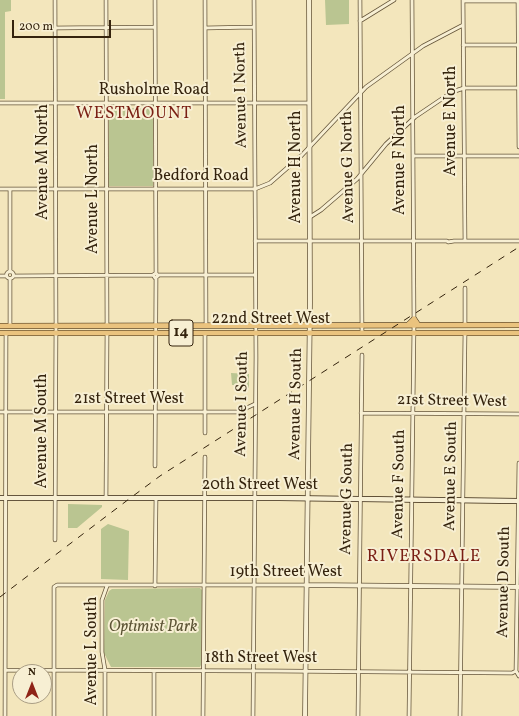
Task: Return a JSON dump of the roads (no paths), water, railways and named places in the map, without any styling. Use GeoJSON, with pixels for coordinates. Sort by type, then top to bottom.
{"type":"FeatureCollection","features":[{"type":"Feature","properties":{"kind":"main road"},"geometry":{"type":"LineString","coordinates":[[413,325],[414,319]]}},
{"type":"Feature","properties":{"kind":"main road"},"geometry":{"type":"LineString","coordinates":[[413,325],[414,319]]}},
{"type":"Feature","properties":{"kind":"main road","name":"22nd Street West"},"geometry":{"type":"LineString","coordinates":[[0,326],[56,324],[107,326],[519,326]]}},
{"type":"Feature","properties":{"kind":"main road","name":"22nd Street West"},"geometry":{"type":"LineString","coordinates":[[3,334],[519,333]]}},
{"type":"Feature","properties":{"kind":"main road","name":"20th Street West"},"geometry":{"type":"LineString","coordinates":[[3,498],[254,498],[519,501]]}},
{"type":"Feature","properties":{"kind":"street","name":"Avenue M North"},"geometry":{"type":"LineString","coordinates":[[55,0],[56,324]]}},
{"type":"Feature","properties":{"kind":"street","name":"Avenue L North"},"geometry":{"type":"LineString","coordinates":[[106,0],[107,326]]}},
{"type":"Feature","properties":{"kind":"street"},"geometry":{"type":"LineString","coordinates":[[155,0],[155,466]]}},
{"type":"Feature","properties":{"kind":"street"},"geometry":{"type":"LineString","coordinates":[[205,0],[206,325]]}},
{"type":"Feature","properties":{"kind":"street","name":"Avenue I North"},"geometry":{"type":"LineString","coordinates":[[254,0],[255,333]]}},
{"type":"Feature","properties":{"kind":"street","name":"Avenue H North"},"geometry":{"type":"LineString","coordinates":[[308,0],[310,333]]}},
{"type":"Feature","properties":{"kind":"street","name":"Avenue G North"},"geometry":{"type":"LineString","coordinates":[[360,0],[362,333]]}},
{"type":"Feature","properties":{"kind":"street"},"geometry":{"type":"LineString","coordinates":[[360,21],[394,0]]}},
{"type":"Feature","properties":{"kind":"street","name":"Avenue F North"},"geometry":{"type":"LineString","coordinates":[[412,0],[414,319]]}},
{"type":"Feature","properties":{"kind":"street"},"geometry":{"type":"LineString","coordinates":[[463,0],[518,1],[519,147]]}},
{"type":"Feature","properties":{"kind":"street","name":"Avenue E North"},"geometry":{"type":"LineString","coordinates":[[463,0],[465,241]]}},
{"type":"Feature","properties":{"kind":"street","name":"Bedford Road"},"geometry":{"type":"LineString","coordinates":[[0,189],[254,189],[270,183],[279,176],[309,148],[366,87],[412,53],[463,25]]}},
{"type":"Feature","properties":{"kind":"street"},"geometry":{"type":"LineString","coordinates":[[56,28],[155,27]]}},
{"type":"Feature","properties":{"kind":"street"},"geometry":{"type":"LineString","coordinates":[[205,28],[254,27]]}},
{"type":"Feature","properties":{"kind":"street"},"geometry":{"type":"LineString","coordinates":[[463,45],[519,44]]}},
{"type":"Feature","properties":{"kind":"street"},"geometry":{"type":"LineString","coordinates":[[310,217],[321,210],[361,174],[386,144],[412,119],[452,92],[464,88],[519,88]]}},
{"type":"Feature","properties":{"kind":"street","name":"Rusholme Road"},"geometry":{"type":"LineString","coordinates":[[0,103],[309,103]]}},
{"type":"Feature","properties":{"kind":"street"},"geometry":{"type":"LineString","coordinates":[[413,156],[519,156]]}},
{"type":"Feature","properties":{"kind":"street"},"geometry":{"type":"LineString","coordinates":[[10,189],[10,272],[13,273],[14,276]]}},
{"type":"Feature","properties":{"kind":"street"},"geometry":{"type":"LineString","coordinates":[[255,242],[519,241]]}},
{"type":"Feature","properties":{"kind":"street"},"geometry":{"type":"LineString","coordinates":[[6,276],[7,273],[10,272]]}},
{"type":"Feature","properties":{"kind":"street"},"geometry":{"type":"LineString","coordinates":[[10,279],[14,276],[56,275],[255,275]]}},
{"type":"Feature","properties":{"kind":"street"},"geometry":{"type":"LineString","coordinates":[[0,276],[6,276],[10,279]]}},
{"type":"Feature","properties":{"kind":"street"},"geometry":{"type":"LineString","coordinates":[[10,279],[10,326]]}},
{"type":"Feature","properties":{"kind":"street"},"geometry":{"type":"LineString","coordinates":[[465,288],[465,325]]}},
{"type":"Feature","properties":{"kind":"street","name":"Avenue M South"},"geometry":{"type":"LineString","coordinates":[[55,540],[56,324]]}},
{"type":"Feature","properties":{"kind":"street","name":"Avenue F South"},"geometry":{"type":"LineString","coordinates":[[409,716],[413,325]]}},
{"type":"Feature","properties":{"kind":"street","name":"Avenue I South"},"geometry":{"type":"LineString","coordinates":[[252,716],[255,333]]}},
{"type":"Feature","properties":{"kind":"street","name":"Avenue H South"},"geometry":{"type":"LineString","coordinates":[[305,716],[310,333]]}},
{"type":"Feature","properties":{"kind":"street","name":"Avenue E South"},"geometry":{"type":"LineString","coordinates":[[460,716],[465,333]]}},
{"type":"Feature","properties":{"kind":"street"},"geometry":{"type":"LineString","coordinates":[[3,334],[5,412],[3,498],[5,716]]}},
{"type":"Feature","properties":{"kind":"street"},"geometry":{"type":"LineString","coordinates":[[106,498],[107,334]]}},
{"type":"Feature","properties":{"kind":"street"},"geometry":{"type":"LineString","coordinates":[[205,334],[205,433]]}},
{"type":"Feature","properties":{"kind":"street","name":"Avenue G South"},"geometry":{"type":"LineString","coordinates":[[358,716],[362,355]]}},
{"type":"Feature","properties":{"kind":"street","name":"21st Street West"},"geometry":{"type":"LineString","coordinates":[[0,412],[238,412],[255,404]]}},
{"type":"Feature","properties":{"kind":"street","name":"21st Street West"},"geometry":{"type":"LineString","coordinates":[[361,412],[519,414]]}},
{"type":"Feature","properties":{"kind":"street"},"geometry":{"type":"LineString","coordinates":[[203,716],[205,457]]}},
{"type":"Feature","properties":{"kind":"street","name":"Avenue D South"},"geometry":{"type":"LineString","coordinates":[[516,671],[519,463]]}},
{"type":"Feature","properties":{"kind":"street"},"geometry":{"type":"LineString","coordinates":[[155,586],[156,498]]}},
{"type":"Feature","properties":{"kind":"street","name":"19th Street West"},"geometry":{"type":"LineString","coordinates":[[54,670],[54,587],[57,586],[307,585],[518,587]]}},
{"type":"Feature","properties":{"kind":"street","name":"Avenue L South"},"geometry":{"type":"LineString","coordinates":[[105,716],[105,670],[102,652],[102,600],[107,586]]}},
{"type":"Feature","properties":{"kind":"street","name":"18th Street West"},"geometry":{"type":"LineString","coordinates":[[5,670],[358,671],[461,673],[512,673],[516,671]]}},
{"type":"Feature","properties":{"kind":"street"},"geometry":{"type":"LineString","coordinates":[[54,670],[54,716]]}},
{"type":"Feature","properties":{"kind":"street"},"geometry":{"type":"LineString","coordinates":[[154,671],[154,716]]}},
{"type":"Feature","properties":{"kind":"street"},"geometry":{"type":"LineString","coordinates":[[516,671],[519,676]]}},
{"type":"Feature","properties":{"kind":"railway"},"geometry":{"type":"LineString","coordinates":[[0,597],[160,476],[519,247]]}},
{"type":"Feature","properties":{"kind":"district","name":"WESTMOUNT"},"geometry":{"type":"Point","coordinates":[134,115]}},
{"type":"Feature","properties":{"kind":"district","name":"RIVERSDALE"},"geometry":{"type":"Point","coordinates":[424,558]}},
{"type":"Feature","properties":{"kind":"park label","name":"Optimist Park"},"geometry":{"type":"Point","coordinates":[153,628]}}]}
